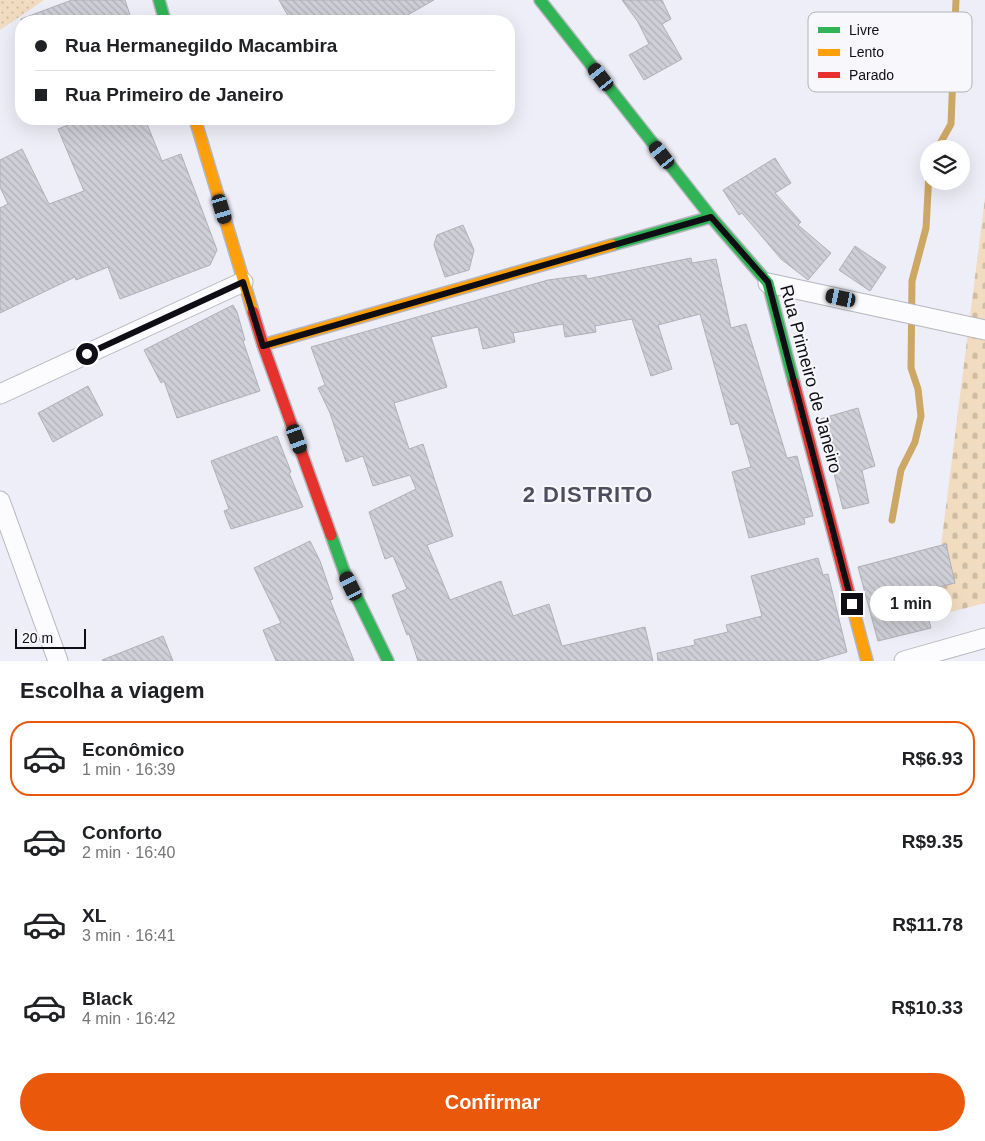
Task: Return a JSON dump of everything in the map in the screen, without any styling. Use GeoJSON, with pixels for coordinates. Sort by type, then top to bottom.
{"type":"FeatureCollection","features":[{"type":"Feature","properties":{"kind":"street"},"geometry":{"type":"LineString","coordinates":[[159,0],[164,15]]}},
{"type":"Feature","properties":{"kind":"street","name":"Rua Primeiro de Janeiro"},"geometry":{"type":"LineString","coordinates":[[540,0],[711,217],[768,282],[867,661]]}},
{"type":"Feature","properties":{"kind":"street"},"geometry":{"type":"LineString","coordinates":[[196,125],[263,346],[344,570],[388,661]]}},
{"type":"Feature","properties":{"kind":"street"},"geometry":{"type":"LineString","coordinates":[[263,346],[711,217]]}},
{"type":"Feature","properties":{"kind":"street"},"geometry":{"type":"LineString","coordinates":[[0,394],[243,282]]}},
{"type":"Feature","properties":{"kind":"street"},"geometry":{"type":"LineString","coordinates":[[768,282],[985,330]]}},
{"type":"Feature","properties":{"kind":"street"},"geometry":{"type":"LineString","coordinates":[[0,501],[58,661]]}},
{"type":"Feature","properties":{"kind":"street"},"geometry":{"type":"LineString","coordinates":[[904,661],[985,638]]}},
{"type":"Feature","properties":{"kind":"green space"},"geometry":{"type":"Polygon","coordinates":[[[0,0],[44,0],[22,15],[15,15],[15,20],[0,30],[0,0]]]}},
{"type":"Feature","properties":{"kind":"green space"},"geometry":{"type":"Polygon","coordinates":[[[985,198],[985,603],[932,617],[985,198]]]}},
{"type":"Feature","properties":{"kind":"building"},"geometry":{"type":"Polygon","coordinates":[[[72,0],[125,0],[130,15],[32,15],[72,0]]]}},
{"type":"Feature","properties":{"kind":"building"},"geometry":{"type":"Polygon","coordinates":[[[279,0],[434,0],[408,15],[288,15],[279,0]]]}},
{"type":"Feature","properties":{"kind":"building"},"geometry":{"type":"Polygon","coordinates":[[[622,0],[662,0],[671,19],[662,24],[682,59],[644,80],[629,55],[649,44],[638,22],[622,0]]]}},
{"type":"Feature","properties":{"kind":"building"},"geometry":{"type":"Polygon","coordinates":[[[68,125],[147,125],[162,161],[181,154],[217,250],[210,265],[120,299],[108,267],[76,280],[75,277],[0,313],[0,208],[8,204],[0,187],[0,160],[22,149],[49,204],[84,191],[58,129],[68,125]]]}},
{"type":"Feature","properties":{"kind":"building"},"geometry":{"type":"Polygon","coordinates":[[[775,158],[791,183],[775,193],[801,222],[798,225],[831,253],[808,280],[781,259],[742,213],[739,215],[723,190],[775,158]]]}},
{"type":"Feature","properties":{"kind":"building"},"geometry":{"type":"Polygon","coordinates":[[[463,225],[474,250],[469,270],[445,277],[434,245],[437,235],[463,225]]]}},
{"type":"Feature","properties":{"kind":"building"},"geometry":{"type":"Polygon","coordinates":[[[855,246],[886,267],[870,291],[839,270],[855,246]]]}},
{"type":"Feature","properties":{"kind":"building"},"geometry":{"type":"Polygon","coordinates":[[[691,258],[692,263],[716,259],[731,328],[746,324],[787,458],[797,456],[813,516],[804,518],[805,524],[749,538],[732,472],[751,467],[738,423],[731,425],[700,314],[658,325],[672,369],[651,376],[632,319],[595,326],[596,332],[565,337],[563,324],[513,333],[515,342],[483,349],[478,327],[431,337],[447,387],[394,403],[409,449],[423,444],[453,536],[427,545],[450,600],[501,581],[513,616],[549,604],[562,646],[645,627],[653,661],[418,661],[409,634],[407,635],[392,595],[407,589],[393,556],[385,559],[369,512],[416,489],[410,475],[373,486],[363,456],[346,462],[330,413],[318,388],[325,385],[311,347],[548,280],[586,275],[587,279],[691,258]]]}},
{"type":"Feature","properties":{"kind":"building"},"geometry":{"type":"Polygon","coordinates":[[[233,305],[237,312],[245,340],[243,341],[260,391],[177,418],[164,381],[161,383],[144,350],[233,305]]]}},
{"type":"Feature","properties":{"kind":"building"},"geometry":{"type":"Polygon","coordinates":[[[88,386],[103,415],[53,442],[38,413],[88,386]]]}},
{"type":"Feature","properties":{"kind":"building"},"geometry":{"type":"Polygon","coordinates":[[[858,408],[875,466],[862,470],[869,503],[843,509],[820,419],[858,408]]]}},
{"type":"Feature","properties":{"kind":"building"},"geometry":{"type":"Polygon","coordinates":[[[277,436],[303,507],[231,529],[224,511],[229,509],[211,461],[277,436]]]}},
{"type":"Feature","properties":{"kind":"building"},"geometry":{"type":"Polygon","coordinates":[[[310,541],[320,561],[333,599],[330,600],[354,661],[276,661],[263,630],[281,623],[254,568],[310,541]]]}},
{"type":"Feature","properties":{"kind":"building"},"geometry":{"type":"Polygon","coordinates":[[[946,544],[955,583],[922,591],[931,628],[878,641],[858,567],[946,544]]]}},
{"type":"Feature","properties":{"kind":"building"},"geometry":{"type":"Polygon","coordinates":[[[818,558],[823,575],[828,574],[847,652],[816,661],[658,661],[657,653],[695,645],[694,640],[728,632],[726,625],[762,616],[751,576],[818,558]]]}},
{"type":"Feature","properties":{"kind":"building"},"geometry":{"type":"Polygon","coordinates":[[[163,636],[173,661],[102,660],[163,636]]]}},
{"type":"Feature","properties":{"kind":"waterway"},"geometry":{"type":"LineString","coordinates":[[956,0],[956,12]]}},
{"type":"Feature","properties":{"kind":"waterway"},"geometry":{"type":"LineString","coordinates":[[942,140],[951,124],[952,92]]}},
{"type":"Feature","properties":{"kind":"waterway"},"geometry":{"type":"LineString","coordinates":[[892,520],[901,470],[915,442],[921,416],[918,389],[911,368],[912,281],[926,228],[928,190]]}},
{"type":"Feature","properties":{"kind":"traffic: fast"},"geometry":{"type":"LineString","coordinates":[[159,0],[163,15]]}},
{"type":"Feature","properties":{"kind":"traffic: fast"},"geometry":{"type":"LineString","coordinates":[[540,0],[711,217],[768,283],[794,383]]}},
{"type":"Feature","properties":{"kind":"traffic: fast"},"geometry":{"type":"LineString","coordinates":[[612,245],[711,217]]}},
{"type":"Feature","properties":{"kind":"traffic: fast"},"geometry":{"type":"LineString","coordinates":[[331,535],[344,571],[388,661]]}},
{"type":"Feature","properties":{"kind":"traffic: slow"},"geometry":{"type":"LineString","coordinates":[[197,125],[253,312]]}},
{"type":"Feature","properties":{"kind":"traffic: slow"},"geometry":{"type":"LineString","coordinates":[[263,345],[612,245]]}},
{"type":"Feature","properties":{"kind":"traffic: slow"},"geometry":{"type":"LineString","coordinates":[[850,597],[867,661]]}},
{"type":"Feature","properties":{"kind":"traffic: jam"},"geometry":{"type":"LineString","coordinates":[[253,312],[331,535]]}},
{"type":"Feature","properties":{"kind":"traffic: jam"},"geometry":{"type":"LineString","coordinates":[[794,383],[850,597]]}},
{"type":"Feature","properties":{"kind":"district","name":"2 DISTRITO"},"geometry":{"type":"Point","coordinates":[588,494]}},
{"type":"Feature","properties":{"kind":"route"},"geometry":{"type":"LineString","coordinates":[[87,354],[243,282],[263,346],[711,217],[768,282],[852,604]]}}]}
